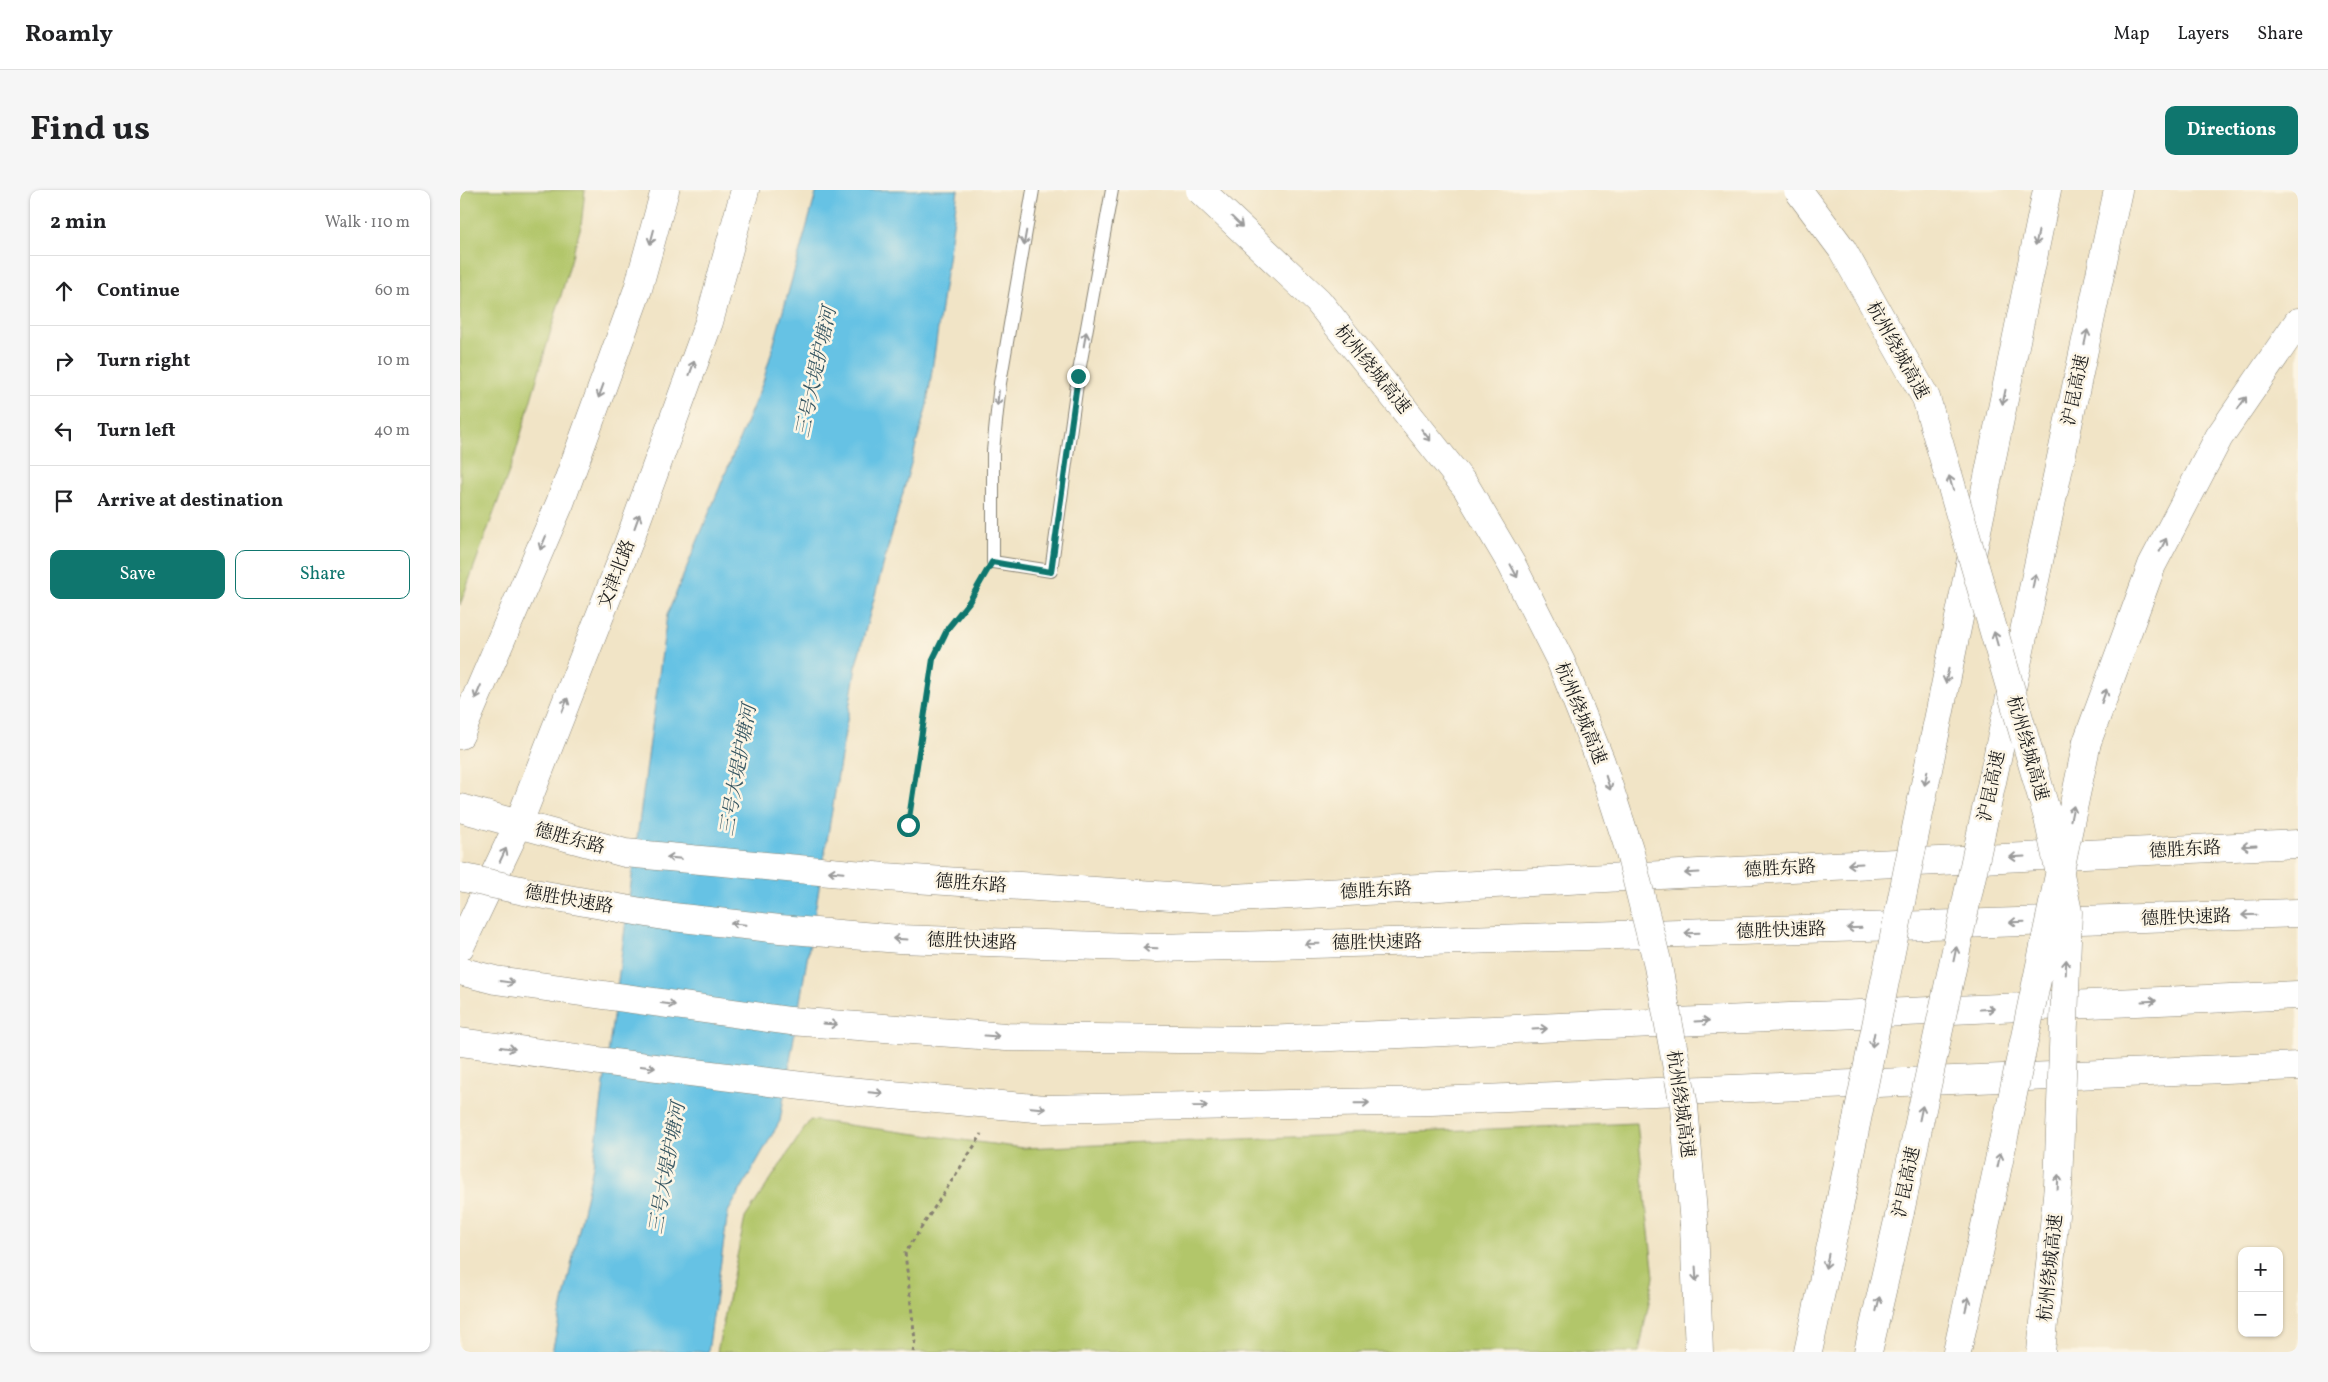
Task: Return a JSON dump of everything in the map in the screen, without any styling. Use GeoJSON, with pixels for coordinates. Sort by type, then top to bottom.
{"type":"FeatureCollection","features":[{"type":"Feature","properties":{"kind":"main road"},"geometry":{"type":"LineString","coordinates":[[460,735],[560,502],[638,289],[665,190]]}},
{"type":"Feature","properties":{"kind":"main road","name":"文津北路"},"geometry":{"type":"LineString","coordinates":[[460,947],[518,824],[628,544],[710,322],[745,190]]}},
{"type":"Feature","properties":{"kind":"main road","name":"杭州绕城高速"},"geometry":{"type":"LineString","coordinates":[[1200,190],[1318,301],[1466,488],[1512,565],[1562,662],[1601,762],[1629,849],[1657,961],[1684,1106],[1694,1225],[1699,1352]]}},
{"type":"Feature","properties":{"kind":"main road","name":"杭州绕城高速"},"geometry":{"type":"LineString","coordinates":[[1798,190],[1842,249],[1926,398],[2048,818],[2068,912],[2058,1186],[2041,1352]]}},
{"type":"Feature","properties":{"kind":"main road"},"geometry":{"type":"LineString","coordinates":[[1808,1352],[2047,190]]}},
{"type":"Feature","properties":{"kind":"main road","name":"沪昆高速"},"geometry":{"type":"LineString","coordinates":[[1868,1352],[1900,1212],[2118,190]]}},
{"type":"Feature","properties":{"kind":"main road"},"geometry":{"type":"LineString","coordinates":[[1957,1352],[2088,742],[2152,565],[2219,437],[2298,322]]}},
{"type":"Feature","properties":{"kind":"main road","name":"德胜东路"},"geometry":{"type":"LineString","coordinates":[[460,808],[625,853],[885,877],[1215,899],[1811,866],[2298,844]]}},
{"type":"Feature","properties":{"kind":"main road","name":"德胜快速路"},"geometry":{"type":"LineString","coordinates":[[460,876],[534,894],[664,916],[780,929],[899,939],[1157,948],[2298,913]]}},
{"type":"Feature","properties":{"kind":"main road"},"geometry":{"type":"LineString","coordinates":[[460,971],[495,980],[790,1020],[1006,1037],[1262,1040],[2298,995]]}},
{"type":"Feature","properties":{"kind":"main road"},"geometry":{"type":"LineString","coordinates":[[460,1042],[599,1062],[827,1089],[1045,1109],[1432,1101],[2298,1066]]}},
{"type":"Feature","properties":{"kind":"lane"},"geometry":{"type":"LineString","coordinates":[[1033,190],[1000,383],[993,451],[992,562],[1051,572],[1078,376],[1112,190]]}},
{"type":"Feature","properties":{"kind":"path"},"geometry":{"type":"LineString","coordinates":[[908,825],[933,659],[948,628],[969,602],[992,562]]}},
{"type":"Feature","properties":{"kind":"path"},"geometry":{"type":"LineString","coordinates":[[912,1352],[915,1340],[905,1253],[1001,1104]]}},
{"type":"Feature","properties":{"kind":"green space"},"geometry":{"type":"Polygon","coordinates":[[[460,190],[585,190],[581,226],[515,455],[460,605],[460,190]]]}},
{"type":"Feature","properties":{"kind":"green space"},"geometry":{"type":"Polygon","coordinates":[[[810,1120],[1023,1148],[1637,1123],[1654,1277],[1639,1352],[717,1352],[745,1218],[810,1120]]]}},
{"type":"Feature","properties":{"kind":"water","name":"三号大堤护塘河"},"geometry":{"type":"Polygon","coordinates":[[[817,190],[958,190],[927,405],[857,661],[780,1121],[728,1212],[708,1352],[552,1352],[593,1166],[667,615],[763,382],[817,190]]]}},
{"type":"Feature","properties":{"kind":"route"},"geometry":{"type":"LineString","coordinates":[[908,825],[933,659],[948,628],[969,602],[992,562],[1051,572],[1078,376]]}}]}
